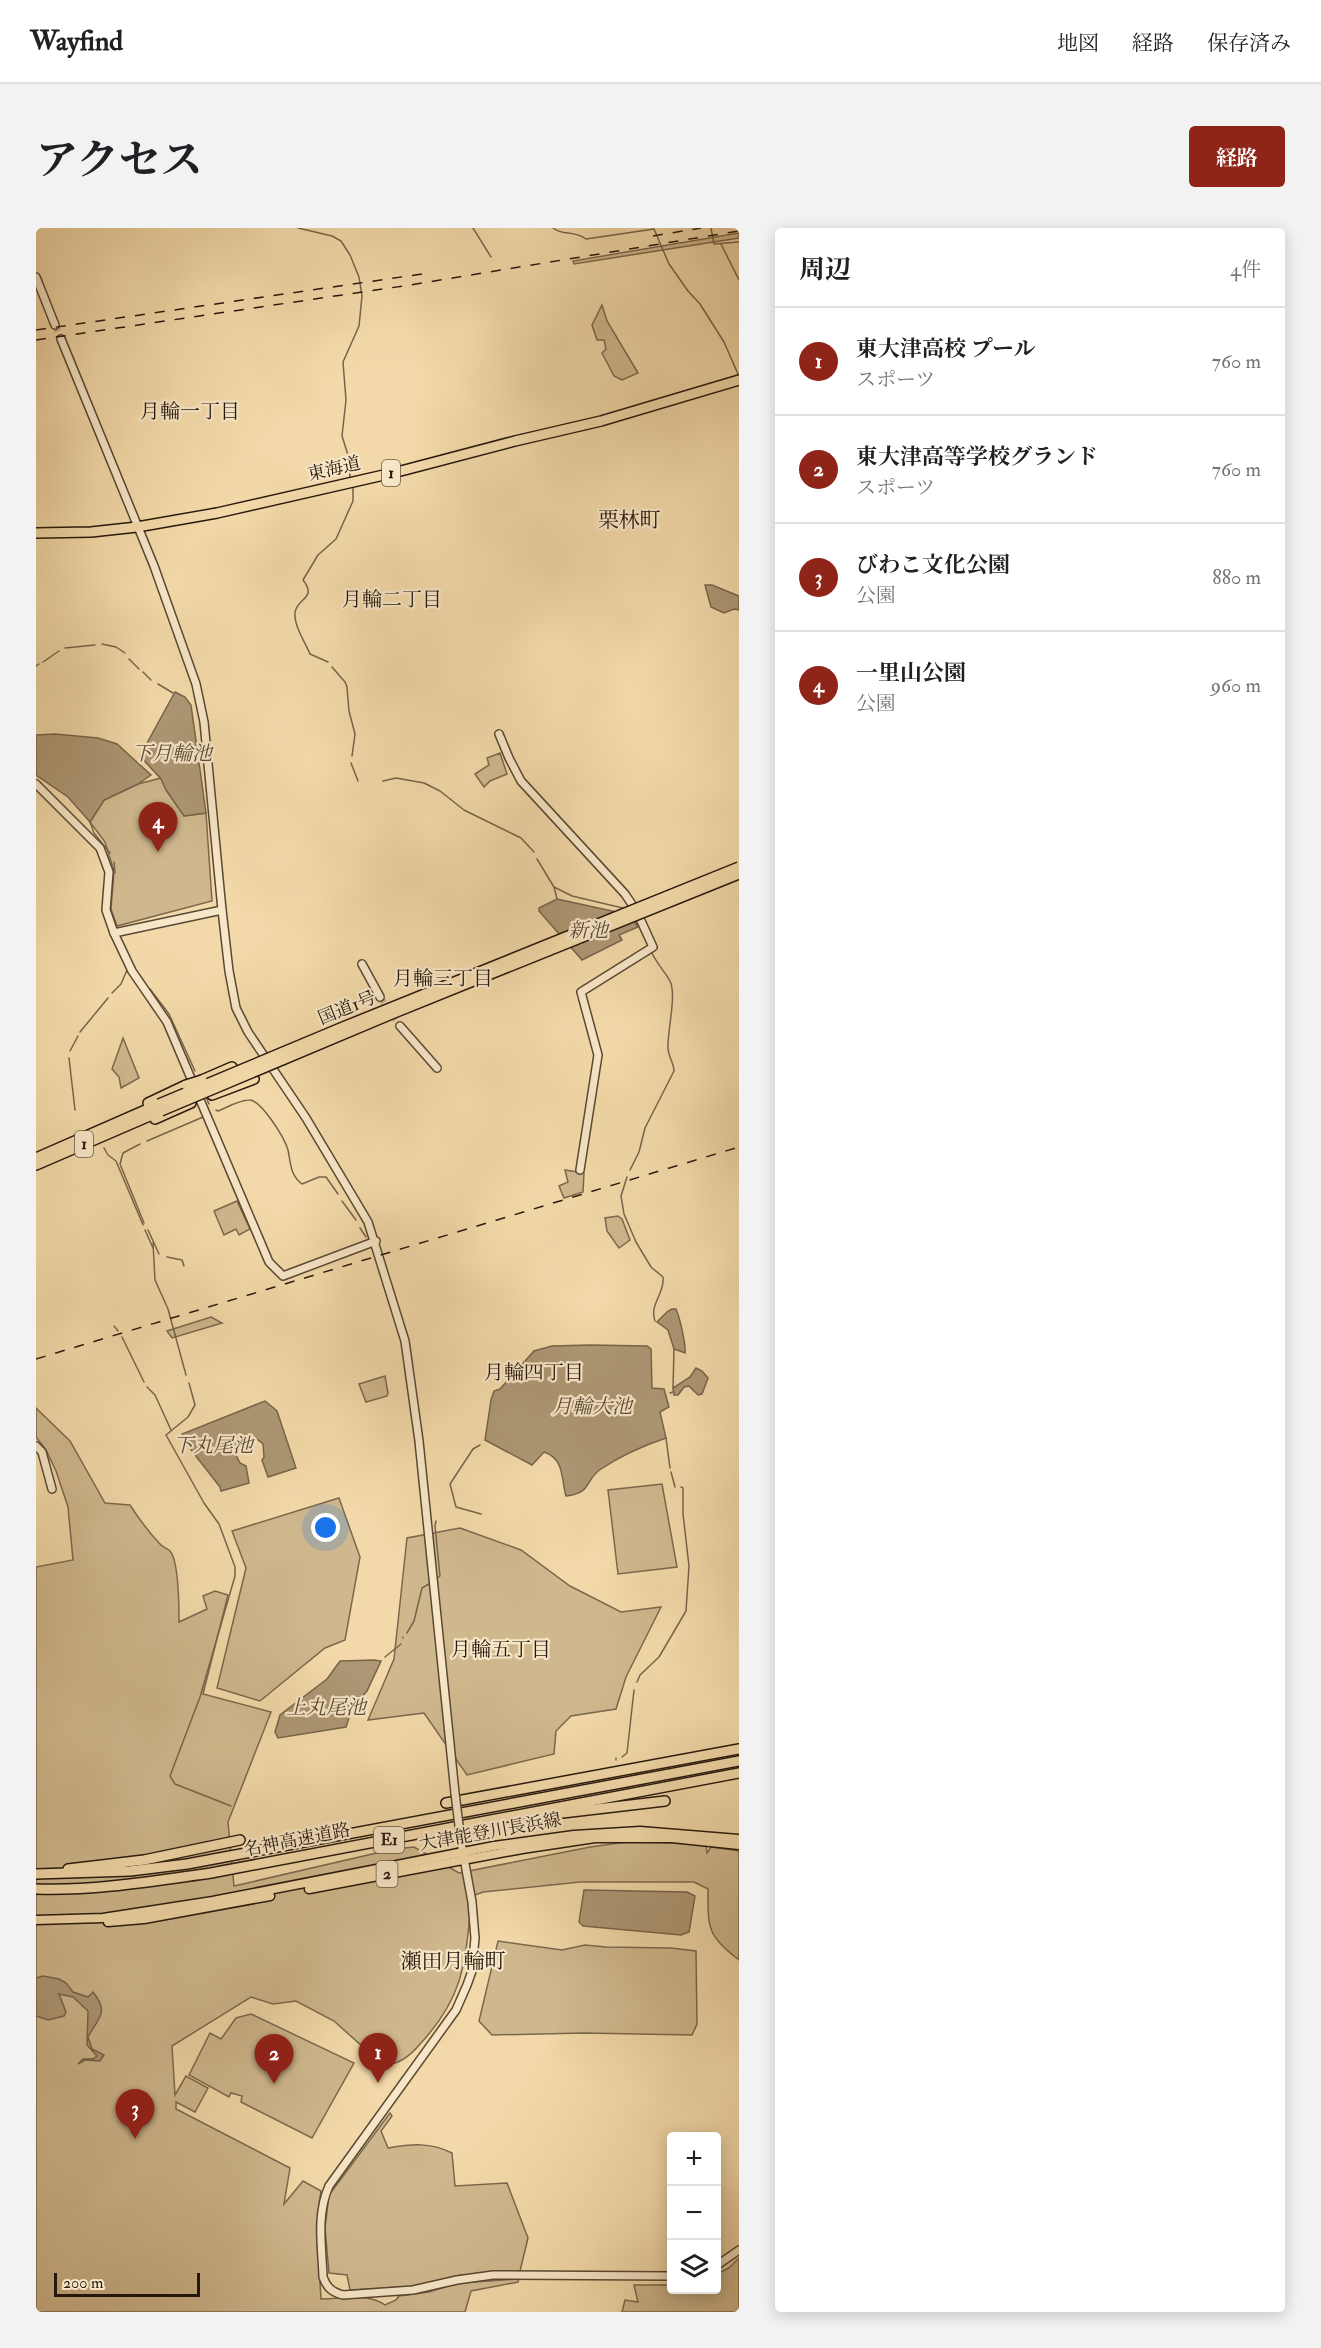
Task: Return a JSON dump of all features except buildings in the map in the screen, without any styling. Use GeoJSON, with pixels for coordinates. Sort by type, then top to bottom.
{"type":"FeatureCollection","features":[{"type":"Feature","properties":{"kind":"highway","name":"東海道"},"geometry":{"type":"LineString","coordinates":[[36,533],[91,532],[137,527],[218,513],[397,472],[601,421],[739,380]]}},
{"type":"Feature","properties":{"kind":"highway","name":"国道1号"},"geometry":{"type":"LineString","coordinates":[[38,1162],[86,1143],[160,1107],[739,867]]}},
{"type":"Feature","properties":{"kind":"highway","name":"国道1号"},"geometry":{"type":"LineString","coordinates":[[160,1107],[739,874]]}},
{"type":"Feature","properties":{"kind":"highway"},"geometry":{"type":"LineString","coordinates":[[135,1118],[186,1085],[232,1067]]}},
{"type":"Feature","properties":{"kind":"highway"},"geometry":{"type":"LineString","coordinates":[[135,1118],[191,1103],[254,1078]]}},
{"type":"Feature","properties":{"kind":"highway","name":"国道1号"},"geometry":{"type":"LineString","coordinates":[[38,1162],[110,1126],[135,1118]]}},
{"type":"Feature","properties":{"kind":"highway"},"geometry":{"type":"LineString","coordinates":[[36,1172],[38,1162]]}},
{"type":"Feature","properties":{"kind":"highway"},"geometry":{"type":"LineString","coordinates":[[446,1803],[739,1749]]}},
{"type":"Feature","properties":{"kind":"highway","name":"名神高速道路"},"geometry":{"type":"LineString","coordinates":[[36,1874],[130,1871],[187,1864],[739,1761]]}},
{"type":"Feature","properties":{"kind":"highway","name":"名神高速道路"},"geometry":{"type":"LineString","coordinates":[[36,1889],[119,1886],[211,1873],[739,1773]]}},
{"type":"Feature","properties":{"kind":"highway"},"geometry":{"type":"LineString","coordinates":[[492,1820],[665,1802]]}},
{"type":"Feature","properties":{"kind":"highway"},"geometry":{"type":"LineString","coordinates":[[36,1869],[68,1869],[122,1864],[240,1840]]}},
{"type":"Feature","properties":{"kind":"main road","name":"大津能登川長浜線"},"geometry":{"type":"LineString","coordinates":[[36,1922],[103,1918],[213,1901],[574,1834],[615,1831],[686,1833],[739,1839]]}},
{"type":"Feature","properties":{"kind":"main road","name":"大津能登川長浜線"},"geometry":{"type":"LineString","coordinates":[[463,1856],[595,1838],[672,1838],[739,1845]]}},
{"type":"Feature","properties":{"kind":"street"},"geometry":{"type":"LineString","coordinates":[[36,277],[55,325]]}},
{"type":"Feature","properties":{"kind":"street"},"geometry":{"type":"LineString","coordinates":[[61,339],[186,651],[200,701],[229,971],[236,1008],[248,1032],[351,1191],[368,1222],[376,1241],[405,1341],[419,1441],[454,1793],[472,1902],[475,1938],[472,1971],[456,2010],[329,2186],[320,2219],[323,2277],[335,2293],[343,2295],[413,2290],[493,2275],[667,2276]]}},
{"type":"Feature","properties":{"kind":"street"},"geometry":{"type":"LineString","coordinates":[[499,734],[521,781],[625,894],[637,912],[652,947],[581,992],[598,1055],[580,1170]]}},
{"type":"Feature","properties":{"kind":"street"},"geometry":{"type":"LineString","coordinates":[[36,784],[100,848],[109,872],[106,910],[114,933],[132,971],[166,1022],[269,1262],[283,1276],[376,1241]]}},
{"type":"Feature","properties":{"kind":"street"},"geometry":{"type":"LineString","coordinates":[[114,933],[222,910]]}},
{"type":"Feature","properties":{"kind":"street"},"geometry":{"type":"LineString","coordinates":[[362,964],[380,997]]}},
{"type":"Feature","properties":{"kind":"street"},"geometry":{"type":"LineString","coordinates":[[400,1026],[437,1068]]}},
{"type":"Feature","properties":{"kind":"street"},"geometry":{"type":"LineString","coordinates":[[36,1446],[42,1452],[52,1489]]}},
{"type":"Feature","properties":{"kind":"street"},"geometry":{"type":"LineString","coordinates":[[721,2263],[739,2250]]}},
{"type":"Feature","properties":{"kind":"shaded area"},"geometry":{"type":"Polygon","coordinates":[[[739,233],[739,238],[574,264],[573,261],[739,233]]]}},
{"type":"Feature","properties":{"kind":"shaded area"},"geometry":{"type":"Polygon","coordinates":[[[602,305],[607,321],[638,373],[622,380],[614,376],[602,353],[606,349],[604,340],[597,340],[592,325],[602,305]]]}},
{"type":"Feature","properties":{"kind":"shaded area"},"geometry":{"type":"Polygon","coordinates":[[[500,753],[507,774],[490,781],[484,787],[475,774],[489,765],[487,758],[500,753]]]}},
{"type":"Feature","properties":{"kind":"shaded area"},"geometry":{"type":"Polygon","coordinates":[[[161,778],[166,790],[184,816],[206,813],[212,901],[117,926],[111,909],[114,871],[105,842],[90,822],[104,800],[138,784],[161,778]]]}},
{"type":"Feature","properties":{"kind":"shaded area"},"geometry":{"type":"Polygon","coordinates":[[[123,1038],[139,1078],[121,1088],[119,1077],[112,1069],[123,1038]]]}},
{"type":"Feature","properties":{"kind":"shaded area"},"geometry":{"type":"Polygon","coordinates":[[[565,1170],[584,1173],[583,1192],[564,1198],[559,1186],[568,1182],[565,1170]]]}},
{"type":"Feature","properties":{"kind":"shaded area"},"geometry":{"type":"Polygon","coordinates":[[[237,1201],[250,1229],[239,1235],[236,1229],[224,1235],[214,1211],[237,1201]]]}},
{"type":"Feature","properties":{"kind":"shaded area"},"geometry":{"type":"Polygon","coordinates":[[[618,1216],[622,1219],[630,1240],[619,1248],[607,1231],[605,1218],[618,1216]]]}},
{"type":"Feature","properties":{"kind":"shaded area"},"geometry":{"type":"Polygon","coordinates":[[[211,1317],[222,1323],[172,1338],[167,1331],[211,1317]]]}},
{"type":"Feature","properties":{"kind":"shaded area"},"geometry":{"type":"Polygon","coordinates":[[[385,1376],[387,1396],[366,1402],[359,1384],[385,1376]]]}},
{"type":"Feature","properties":{"kind":"shaded area"},"geometry":{"type":"Polygon","coordinates":[[[36,1408],[70,1441],[105,1503],[130,1505],[155,1538],[170,1551],[177,1574],[179,1622],[207,1609],[203,1596],[215,1591],[228,1595],[203,1694],[271,1712],[228,1822],[234,1886],[394,1849],[414,1847],[459,1873],[590,1847],[633,1841],[706,1845],[707,1853],[711,1847],[739,1851],[739,1960],[715,1937],[709,1922],[708,1889],[694,1882],[580,1882],[483,1892],[472,1896],[465,1958],[455,1992],[436,2025],[408,2056],[399,2062],[382,2064],[334,2021],[296,2001],[273,2004],[251,1997],[172,2046],[175,2095],[186,2076],[208,2088],[195,2112],[176,2102],[176,2109],[290,2168],[284,2204],[303,2181],[321,2191],[318,2231],[321,2299],[363,2297],[385,2305],[399,2296],[429,2292],[458,2283],[519,2279],[518,2282],[471,2291],[465,2312],[36,2312],[36,1567],[73,1560],[68,1507],[56,1471],[46,1450],[36,1437],[36,1408]]]}},
{"type":"Feature","properties":{"kind":"shaded area"},"geometry":{"type":"Polygon","coordinates":[[[662,1484],[677,1567],[618,1574],[608,1490],[662,1484]]]}},
{"type":"Feature","properties":{"kind":"shaded area"},"geometry":{"type":"Polygon","coordinates":[[[339,1498],[360,1557],[345,1640],[325,1648],[260,1701],[217,1688],[246,1568],[232,1531],[339,1498]]]}},
{"type":"Feature","properties":{"kind":"shaded area"},"geometry":{"type":"Polygon","coordinates":[[[460,1528],[521,1550],[570,1586],[621,1612],[661,1607],[626,1677],[616,1709],[571,1716],[556,1731],[554,1754],[467,1775],[424,1713],[368,1720],[394,1659],[407,1538],[460,1528]]]}},
{"type":"Feature","properties":{"kind":"shaded area"},"geometry":{"type":"Polygon","coordinates":[[[498,1941],[562,1950],[585,1945],[696,1951],[697,2024],[692,2035],[584,2033],[492,2035],[479,2021],[498,1941]]]}},
{"type":"Feature","properties":{"kind":"shaded area"},"geometry":{"type":"Polygon","coordinates":[[[251,2014],[354,2063],[312,2138],[241,2102],[242,2096],[231,2093],[229,2097],[189,2075],[210,2033],[221,2039],[236,2018],[251,2014]]]}},
{"type":"Feature","properties":{"kind":"shaded area"},"geometry":{"type":"Polygon","coordinates":[[[390,2113],[392,2116],[381,2131],[388,2148],[421,2145],[444,2149],[452,2153],[455,2186],[507,2183],[528,2238],[520,2271],[461,2275],[418,2286],[350,2290],[347,2275],[329,2273],[325,2228],[329,2195],[390,2113]]]}},
{"type":"Feature","properties":{"kind":"shaded area"},"geometry":{"type":"Polygon","coordinates":[[[739,2258],[739,2312],[622,2312],[625,2300],[638,2302],[634,2285],[667,2285],[667,2294],[721,2294],[721,2272],[739,2258]]]}},
{"type":"Feature","properties":{"kind":"water"},"geometry":{"type":"Polygon","coordinates":[[[705,585],[712,585],[739,596],[739,610],[734,609],[724,613],[711,607],[705,585]]]}},
{"type":"Feature","properties":{"kind":"water","name":"下月輪池"},"geometry":{"type":"Polygon","coordinates":[[[175,692],[185,697],[191,705],[206,813],[184,816],[161,779],[140,756],[175,692]]]}},
{"type":"Feature","properties":{"kind":"water"},"geometry":{"type":"Polygon","coordinates":[[[55,734],[98,738],[117,744],[151,775],[138,784],[104,800],[90,822],[68,797],[36,775],[36,735],[55,734]]]}},
{"type":"Feature","properties":{"kind":"water","name":"新池"},"geometry":{"type":"Polygon","coordinates":[[[557,899],[630,915],[638,927],[619,935],[622,940],[582,960],[539,911],[539,908],[557,899]]]}},
{"type":"Feature","properties":{"kind":"water"},"geometry":{"type":"Polygon","coordinates":[[[672,1309],[676,1309],[679,1319],[685,1353],[674,1349],[668,1330],[657,1322],[672,1309]]]}},
{"type":"Feature","properties":{"kind":"water","name":"月輪大池"},"geometry":{"type":"Polygon","coordinates":[[[552,1346],[647,1346],[651,1349],[652,1388],[664,1389],[669,1407],[660,1412],[666,1438],[608,1465],[596,1473],[580,1492],[566,1496],[561,1470],[556,1459],[551,1455],[544,1452],[532,1465],[485,1440],[491,1400],[494,1391],[500,1389],[534,1351],[552,1346]]]}},
{"type":"Feature","properties":{"kind":"water"},"geometry":{"type":"Polygon","coordinates":[[[696,1368],[708,1378],[702,1394],[698,1395],[689,1386],[684,1387],[678,1395],[674,1395],[673,1388],[690,1377],[696,1368]]]}},
{"type":"Feature","properties":{"kind":"water","name":"下丸尾池"},"geometry":{"type":"Polygon","coordinates":[[[265,1401],[277,1411],[296,1468],[268,1477],[262,1460],[264,1457],[263,1444],[254,1438],[245,1438],[239,1443],[235,1453],[240,1463],[246,1466],[249,1483],[221,1491],[182,1434],[265,1401]]]}},
{"type":"Feature","properties":{"kind":"water","name":"上丸尾池"},"geometry":{"type":"Polygon","coordinates":[[[340,1661],[381,1661],[367,1691],[352,1708],[346,1727],[278,1738],[275,1732],[280,1715],[327,1679],[340,1661]]]}},
{"type":"Feature","properties":{"kind":"water"},"geometry":{"type":"Polygon","coordinates":[[[584,1890],[687,1892],[695,1896],[689,1932],[681,1935],[583,1926],[579,1922],[584,1890]]]}},
{"type":"Feature","properties":{"kind":"water"},"geometry":{"type":"Polygon","coordinates":[[[43,1976],[59,1979],[66,1983],[73,1992],[88,1997],[93,1992],[98,1999],[102,2010],[101,2015],[88,2037],[92,2049],[104,2055],[100,2061],[85,2060],[78,2064],[83,2059],[93,2059],[97,2056],[87,2045],[88,2011],[73,1997],[59,1994],[66,2012],[64,2016],[48,2020],[36,2016],[36,1978],[43,1976]]]}},
{"type":"Feature","properties":{"kind":"waterway"},"geometry":{"type":"LineString","coordinates":[[298,228],[332,236],[341,241],[359,277],[362,296],[359,326],[343,362],[346,400],[342,436],[348,455],[350,477]]}},
{"type":"Feature","properties":{"kind":"waterway"},"geometry":{"type":"LineString","coordinates":[[473,228],[491,257]]}},
{"type":"Feature","properties":{"kind":"waterway"},"geometry":{"type":"LineString","coordinates":[[553,228],[586,239],[654,229],[669,264],[700,304],[724,342],[738,374]]}},
{"type":"Feature","properties":{"kind":"waterway"},"geometry":{"type":"LineString","coordinates":[[711,228],[714,244],[739,242]]}},
{"type":"Feature","properties":{"kind":"waterway"},"geometry":{"type":"LineString","coordinates":[[721,244],[739,280]]}},
{"type":"Feature","properties":{"kind":"waterway"},"geometry":{"type":"LineString","coordinates":[[328,662],[310,654],[298,629],[295,613],[308,591],[303,580],[318,555],[336,539],[353,501],[353,488]]}},
{"type":"Feature","properties":{"kind":"waterway"},"geometry":{"type":"LineString","coordinates":[[102,644],[116,647],[125,653]]}},
{"type":"Feature","properties":{"kind":"waterway"},"geometry":{"type":"LineString","coordinates":[[65,648],[95,645]]}},
{"type":"Feature","properties":{"kind":"waterway"},"geometry":{"type":"LineString","coordinates":[[43,662],[59,651]]}},
{"type":"Feature","properties":{"kind":"waterway"},"geometry":{"type":"LineString","coordinates":[[129,659],[139,669]]}},
{"type":"Feature","properties":{"kind":"waterway"},"geometry":{"type":"LineString","coordinates":[[332,667],[347,687],[349,711],[355,734],[352,756]]}},
{"type":"Feature","properties":{"kind":"waterway"},"geometry":{"type":"LineString","coordinates":[[143,672],[151,680]]}},
{"type":"Feature","properties":{"kind":"waterway"},"geometry":{"type":"LineString","coordinates":[[158,684],[173,693]]}},
{"type":"Feature","properties":{"kind":"waterway"},"geometry":{"type":"LineString","coordinates":[[351,763],[358,781]]}},
{"type":"Feature","properties":{"kind":"waterway"},"geometry":{"type":"LineString","coordinates":[[383,781],[396,778],[424,783],[440,791],[464,810],[521,838],[534,852]]}},
{"type":"Feature","properties":{"kind":"waterway"},"geometry":{"type":"LineString","coordinates":[[90,822],[94,833],[110,853]]}},
{"type":"Feature","properties":{"kind":"waterway"},"geometry":{"type":"LineString","coordinates":[[537,859],[554,887],[557,899]]}},
{"type":"Feature","properties":{"kind":"waterway"},"geometry":{"type":"LineString","coordinates":[[114,862],[115,873]]}},
{"type":"Feature","properties":{"kind":"waterway"},"geometry":{"type":"LineString","coordinates":[[554,887],[572,896],[627,909]]}},
{"type":"Feature","properties":{"kind":"waterway"},"geometry":{"type":"LineString","coordinates":[[635,919],[648,945]]}},
{"type":"Feature","properties":{"kind":"waterway"},"geometry":{"type":"LineString","coordinates":[[630,1170],[639,1152],[645,1128],[674,1071],[668,1048],[672,987],[652,953]]}},
{"type":"Feature","properties":{"kind":"waterway"},"geometry":{"type":"LineString","coordinates":[[112,993],[121,984],[127,970]]}},
{"type":"Feature","properties":{"kind":"waterway"},"geometry":{"type":"LineString","coordinates":[[150,989],[169,1014],[195,1071]]}},
{"type":"Feature","properties":{"kind":"waterway"},"geometry":{"type":"LineString","coordinates":[[80,1032],[108,998]]}},
{"type":"Feature","properties":{"kind":"waterway"},"geometry":{"type":"LineString","coordinates":[[70,1051],[78,1036]]}},
{"type":"Feature","properties":{"kind":"waterway"},"geometry":{"type":"LineString","coordinates":[[69,1058],[75,1110]]}},
{"type":"Feature","properties":{"kind":"waterway"},"geometry":{"type":"LineString","coordinates":[[206,1097],[209,1104]]}},
{"type":"Feature","properties":{"kind":"waterway"},"geometry":{"type":"LineString","coordinates":[[216,1110],[245,1100],[254,1101],[266,1112],[282,1137],[288,1150],[293,1173],[298,1181],[302,1184],[319,1177],[326,1177],[338,1194]]}},
{"type":"Feature","properties":{"kind":"waterway"},"geometry":{"type":"LineString","coordinates":[[147,1141],[203,1117]]}},
{"type":"Feature","properties":{"kind":"waterway"},"geometry":{"type":"LineString","coordinates":[[140,1144],[123,1153],[120,1164],[144,1223]]}},
{"type":"Feature","properties":{"kind":"waterway"},"geometry":{"type":"LineString","coordinates":[[104,1148],[108,1155],[116,1161],[143,1225]]}},
{"type":"Feature","properties":{"kind":"waterway"},"geometry":{"type":"LineString","coordinates":[[627,1177],[621,1196],[624,1214],[636,1242],[651,1267],[663,1277],[662,1289],[654,1309],[655,1321]]}},
{"type":"Feature","properties":{"kind":"waterway"},"geometry":{"type":"LineString","coordinates":[[342,1201],[356,1220]]}},
{"type":"Feature","properties":{"kind":"waterway"},"geometry":{"type":"LineString","coordinates":[[360,1228],[366,1237]]}},
{"type":"Feature","properties":{"kind":"waterway"},"geometry":{"type":"LineString","coordinates":[[145,1230],[153,1248]]}},
{"type":"Feature","properties":{"kind":"waterway"},"geometry":{"type":"LineString","coordinates":[[148,1230],[159,1254]]}},
{"type":"Feature","properties":{"kind":"waterway"},"geometry":{"type":"LineString","coordinates":[[153,1243],[155,1280],[168,1309],[186,1375]]}},
{"type":"Feature","properties":{"kind":"waterway"},"geometry":{"type":"LineString","coordinates":[[167,1257],[182,1260],[184,1266]]}},
{"type":"Feature","properties":{"kind":"waterway"},"geometry":{"type":"LineString","coordinates":[[114,1326],[118,1331]]}},
{"type":"Feature","properties":{"kind":"waterway"},"geometry":{"type":"LineString","coordinates":[[122,1337],[144,1382]]}},
{"type":"Feature","properties":{"kind":"waterway"},"geometry":{"type":"LineString","coordinates":[[673,1388],[674,1349]]}},
{"type":"Feature","properties":{"kind":"waterway"},"geometry":{"type":"LineString","coordinates":[[189,1383],[195,1405],[188,1417],[166,1435],[204,1503],[219,1524],[235,1567],[235,1576],[200,1697],[170,1776],[175,1784],[231,1806]]}},
{"type":"Feature","properties":{"kind":"waterway"},"geometry":{"type":"LineString","coordinates":[[147,1387],[155,1395],[171,1430]]}},
{"type":"Feature","properties":{"kind":"waterway"},"geometry":{"type":"LineString","coordinates":[[666,1438],[670,1468]]}},
{"type":"Feature","properties":{"kind":"waterway"},"geometry":{"type":"LineString","coordinates":[[480,1445],[473,1449],[450,1484],[456,1507],[481,1514]]}},
{"type":"Feature","properties":{"kind":"waterway"},"geometry":{"type":"LineString","coordinates":[[671,1472],[675,1487]]}},
{"type":"Feature","properties":{"kind":"waterway"},"geometry":{"type":"LineString","coordinates":[[637,1682],[640,1675],[659,1657],[686,1611],[689,1566],[683,1514],[683,1488],[681,1487]]}},
{"type":"Feature","properties":{"kind":"waterway"},"geometry":{"type":"LineString","coordinates":[[436,1521],[440,1576],[437,1578]]}},
{"type":"Feature","properties":{"kind":"waterway"},"geometry":{"type":"LineString","coordinates":[[407,1633],[414,1621],[422,1588],[429,1584]]}},
{"type":"Feature","properties":{"kind":"waterway"},"geometry":{"type":"LineString","coordinates":[[385,1657],[401,1644]]}},
{"type":"Feature","properties":{"kind":"waterway"},"geometry":{"type":"LineString","coordinates":[[622,1757],[627,1753],[634,1690]]}},
{"type":"Feature","properties":{"kind":"tunnel"},"geometry":{"type":"LineString","coordinates":[[55,325],[61,339]]}},
{"type":"Feature","properties":{"kind":"tunnel"},"geometry":{"type":"LineString","coordinates":[[380,997],[400,1026]]}},
{"type":"Feature","properties":{"kind":"railway"},"geometry":{"type":"LineString","coordinates":[[653,236],[701,228]]}},
{"type":"Feature","properties":{"kind":"railway"},"geometry":{"type":"LineString","coordinates":[[36,340],[410,285],[739,231]]}},
{"type":"Feature","properties":{"kind":"railway"},"geometry":{"type":"LineString","coordinates":[[36,330],[422,274]]}},
{"type":"Feature","properties":{"kind":"railway"},"geometry":{"type":"LineString","coordinates":[[36,1359],[739,1147]]}},
{"type":"Feature","properties":{"kind":"place","name":"一里山公園"},"geometry":{"type":"Point","coordinates":[158,852]}},
{"type":"Feature","properties":{"kind":"place","name":"東大津高校 プール"},"geometry":{"type":"Point","coordinates":[378,2083]}},
{"type":"Feature","properties":{"kind":"place","name":"東大津高等学校グランド"},"geometry":{"type":"Point","coordinates":[274,2084]}},
{"type":"Feature","properties":{"kind":"place","name":"びわこ文化公園"},"geometry":{"type":"Point","coordinates":[135,2139]}},
{"type":"Feature","properties":{"kind":"district","name":"月輪一丁目"},"geometry":{"type":"Point","coordinates":[190,411]}},
{"type":"Feature","properties":{"kind":"district","name":"栗林町"},"geometry":{"type":"Point","coordinates":[629,520]}},
{"type":"Feature","properties":{"kind":"district","name":"月輪二丁目"},"geometry":{"type":"Point","coordinates":[392,599]}},
{"type":"Feature","properties":{"kind":"district","name":"月輪三丁目"},"geometry":{"type":"Point","coordinates":[443,978]}},
{"type":"Feature","properties":{"kind":"district","name":"月輪四丁目"},"geometry":{"type":"Point","coordinates":[534,1372]}},
{"type":"Feature","properties":{"kind":"district","name":"月輪五丁目"},"geometry":{"type":"Point","coordinates":[501,1649]}},
{"type":"Feature","properties":{"kind":"district","name":"瀬田月輪町"},"geometry":{"type":"Point","coordinates":[453,1961]}}]}
